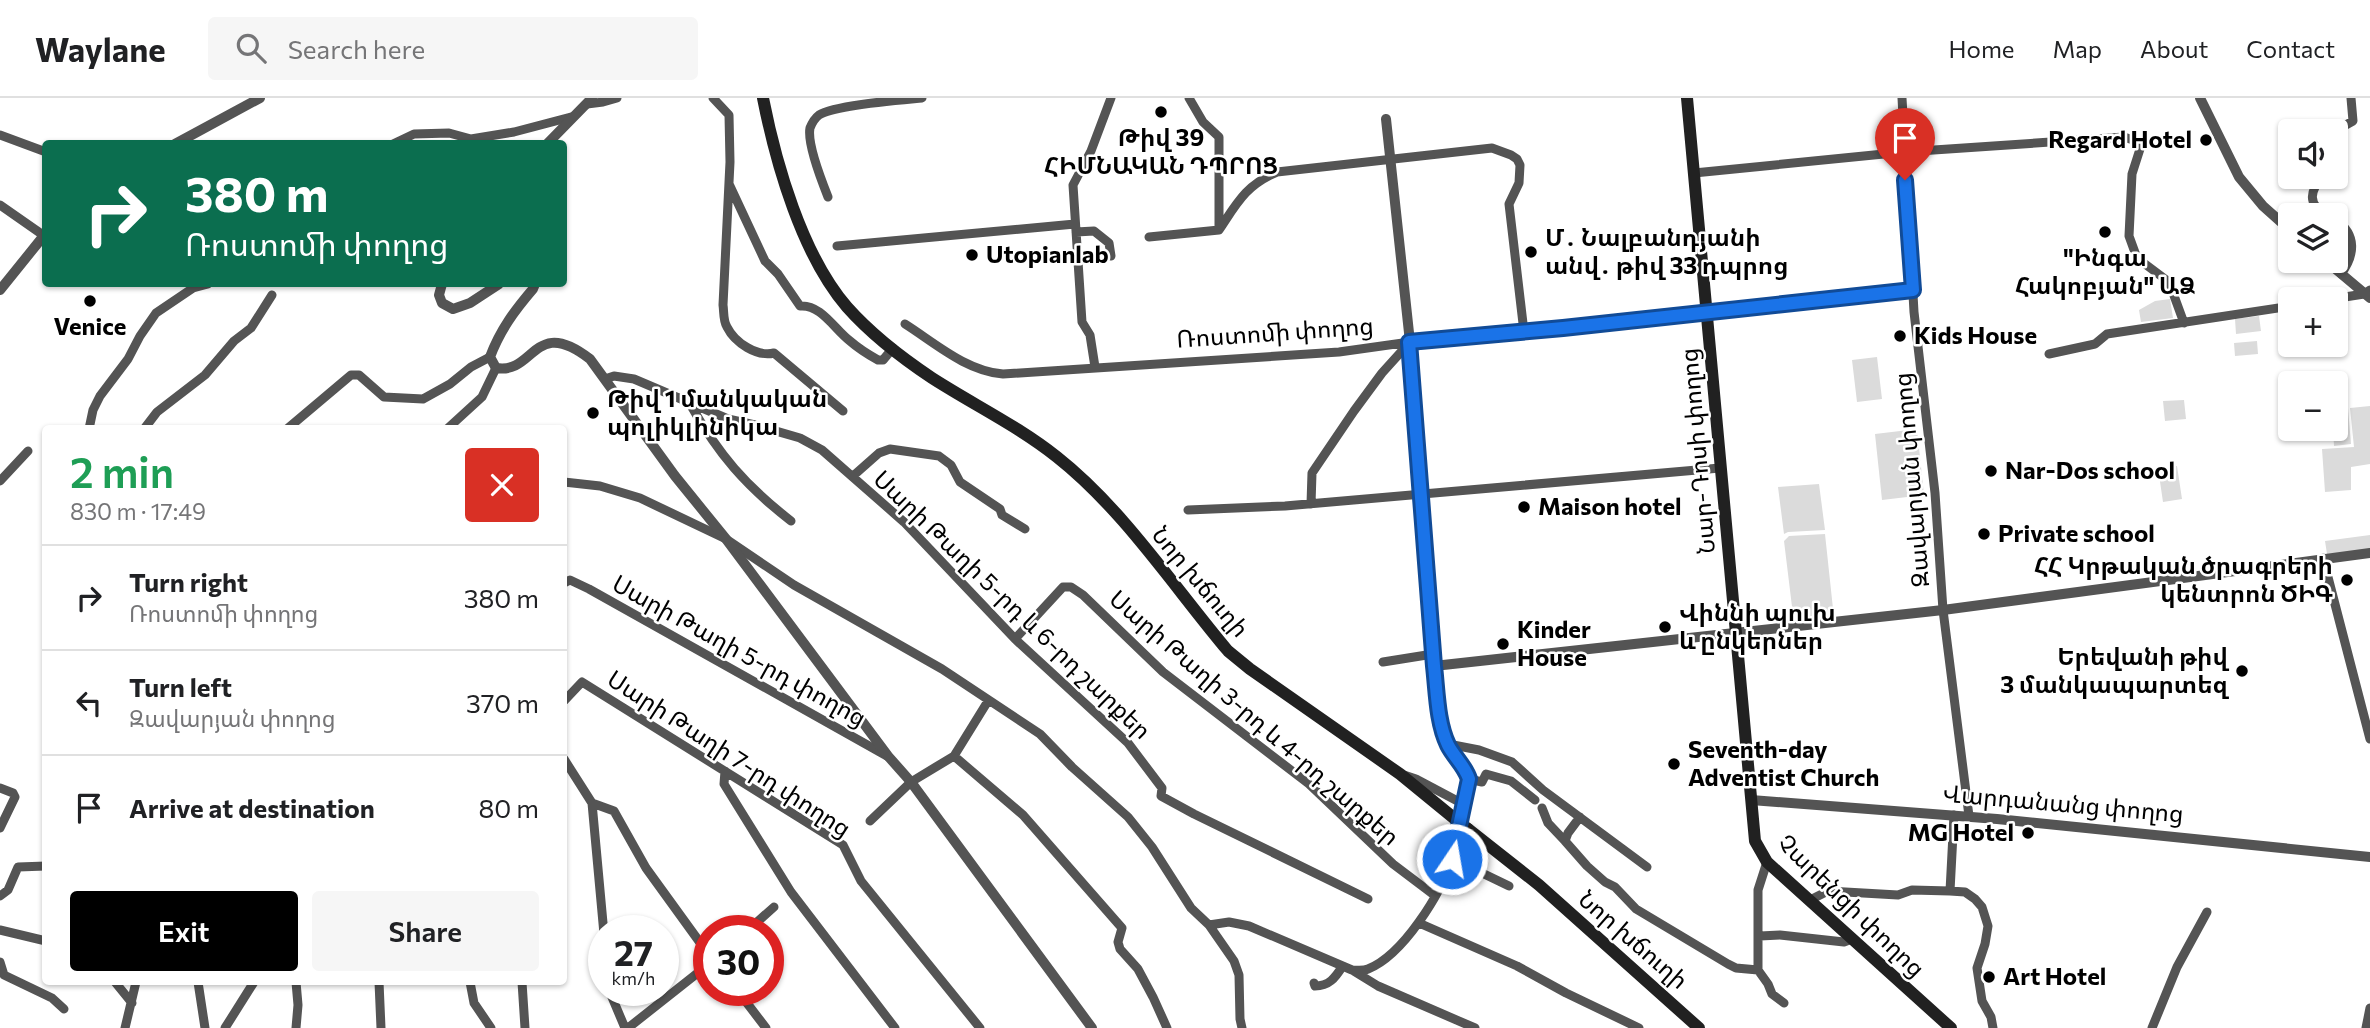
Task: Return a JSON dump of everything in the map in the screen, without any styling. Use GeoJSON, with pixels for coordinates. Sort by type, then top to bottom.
{"type":"FeatureCollection","features":[{"type":"Feature","properties":{"kind":"main road","name":"Նոր խճուղի"},"geometry":{"type":"LineString","coordinates":[[763,98],[789,198],[815,256],[847,307],[929,376],[1019,430],[1057,457],[1095,490],[1111,508],[1228,651],[1400,774],[1558,901],[1699,1028]]}},
{"type":"Feature","properties":{"kind":"main road","name":"Նար-Դոսի փողոց"},"geometry":{"type":"LineString","coordinates":[[1687,98],[1751,800]]}},
{"type":"Feature","properties":{"kind":"main road","name":"Չարենցի փողոց"},"geometry":{"type":"LineString","coordinates":[[1751,800],[1755,841],[1767,862],[1951,1028]]}},
{"type":"Feature","properties":{"kind":"street"},"geometry":{"type":"LineString","coordinates":[[182,140],[244,102],[260,98]]}},
{"type":"Feature","properties":{"kind":"street"},"geometry":{"type":"LineString","coordinates":[[551,140],[589,101],[603,103],[617,98]]}},
{"type":"Feature","properties":{"kind":"street"},"geometry":{"type":"LineString","coordinates":[[713,98],[729,116],[729,182],[723,304],[726,326],[743,345],[764,355],[774,354],[843,411]]}},
{"type":"Feature","properties":{"kind":"street"},"geometry":{"type":"LineString","coordinates":[[828,197],[818,174],[809,131],[814,120],[820,114],[835,110],[922,98]]}},
{"type":"Feature","properties":{"kind":"street"},"geometry":{"type":"LineString","coordinates":[[1094,367],[1090,335],[1082,322],[1073,185],[1091,151],[1111,98]]}},
{"type":"Feature","properties":{"kind":"street"},"geometry":{"type":"LineString","coordinates":[[1189,98],[1203,122],[1219,137],[1219,230]]}},
{"type":"Feature","properties":{"kind":"street","name":"Զավարյան փողոց"},"geometry":{"type":"LineString","coordinates":[[1902,98],[1913,290],[1935,493],[1942,610],[1969,816]]}},
{"type":"Feature","properties":{"kind":"street"},"geometry":{"type":"LineString","coordinates":[[2202,98],[2239,177],[2263,206],[2278,218]]}},
{"type":"Feature","properties":{"kind":"street"},"geometry":{"type":"LineString","coordinates":[[2348,124],[2353,121],[2351,98]]}},
{"type":"Feature","properties":{"kind":"street"},"geometry":{"type":"LineString","coordinates":[[401,140],[414,134],[449,133],[471,139],[514,132],[571,117]]}},
{"type":"Feature","properties":{"kind":"street"},"geometry":{"type":"LineString","coordinates":[[1314,983],[1315,986],[1324,985],[1347,968],[1366,970],[1396,949],[1419,923],[1452,859],[1469,779],[1448,744],[1440,715],[1409,342],[1385,119]]}},
{"type":"Feature","properties":{"kind":"street"},"geometry":{"type":"LineString","coordinates":[[0,135],[42,151]]}},
{"type":"Feature","properties":{"kind":"street"},"geometry":{"type":"LineString","coordinates":[[1694,173],[1904,152],[2123,137],[2136,141],[2140,149],[2132,174],[2129,236],[2137,258],[2169,282],[2184,323]]}},
{"type":"Feature","properties":{"kind":"street"},"geometry":{"type":"LineString","coordinates":[[1219,230],[1244,192],[1259,179],[1277,172],[1492,148],[1511,155],[1520,165],[1519,183],[1509,204],[1524,332]]}},
{"type":"Feature","properties":{"kind":"street"},"geometry":{"type":"LineString","coordinates":[[729,182],[765,261],[778,274],[800,306],[808,305],[816,310],[848,340],[878,360],[883,360],[893,348]]}},
{"type":"Feature","properties":{"kind":"street"},"geometry":{"type":"LineString","coordinates":[[0,205],[42,233]]}},
{"type":"Feature","properties":{"kind":"street"},"geometry":{"type":"LineString","coordinates":[[836,246],[1075,228],[1096,232],[1109,243],[1111,256]]}},
{"type":"Feature","properties":{"kind":"street"},"geometry":{"type":"LineString","coordinates":[[1149,237],[1219,230]]}},
{"type":"Feature","properties":{"kind":"street"},"geometry":{"type":"LineString","coordinates":[[2348,232],[2353,243],[2348,265]]}},
{"type":"Feature","properties":{"kind":"street"},"geometry":{"type":"LineString","coordinates":[[0,290],[42,237]]}},
{"type":"Feature","properties":{"kind":"street"},"geometry":{"type":"LineString","coordinates":[[2343,273],[2368,293]]}},
{"type":"Feature","properties":{"kind":"street"},"geometry":{"type":"LineString","coordinates":[[90,425],[100,396],[128,359],[156,313],[197,287]]}},
{"type":"Feature","properties":{"kind":"street"},"geometry":{"type":"LineString","coordinates":[[441,287],[439,295],[442,303],[453,309],[470,303],[494,287]]}},
{"type":"Feature","properties":{"kind":"street"},"geometry":{"type":"LineString","coordinates":[[292,425],[351,375],[359,375],[384,397],[424,399],[450,384],[471,366],[490,357],[509,317],[534,287]]}},
{"type":"Feature","properties":{"kind":"street","name":"Ռոստոմի փողոց"},"geometry":{"type":"LineString","coordinates":[[905,324],[972,366],[986,372],[1003,374],[1339,352],[1409,342],[1913,290]]}},
{"type":"Feature","properties":{"kind":"street"},"geometry":{"type":"LineString","coordinates":[[2348,296],[2368,293]]}},
{"type":"Feature","properties":{"kind":"street"},"geometry":{"type":"LineString","coordinates":[[147,425],[157,412],[205,375],[234,341],[251,328],[272,295]]}},
{"type":"Feature","properties":{"kind":"street"},"geometry":{"type":"LineString","coordinates":[[2049,354],[2095,344],[2107,334],[2278,308]]}},
{"type":"Feature","properties":{"kind":"street"},"geometry":{"type":"LineString","coordinates":[[496,368],[511,367],[545,344],[559,342],[574,346],[590,359],[675,476],[726,539],[888,756],[911,782],[1092,1028]]}},
{"type":"Feature","properties":{"kind":"street"},"geometry":{"type":"LineString","coordinates":[[1311,504],[1312,473],[1382,373],[1409,342]]}},
{"type":"Feature","properties":{"kind":"street"},"geometry":{"type":"LineString","coordinates":[[490,357],[496,368]]}},
{"type":"Feature","properties":{"kind":"street"},"geometry":{"type":"LineString","coordinates":[[451,425],[482,397],[496,368]]}},
{"type":"Feature","properties":{"kind":"street","name":"Սարի Թաղի 5-րդ և 6-րդ շարքեր"},"geometry":{"type":"LineString","coordinates":[[605,379],[614,376],[634,379],[728,419],[800,438],[822,450],[934,551],[945,567],[1015,639],[1128,743],[1162,788],[1161,796],[1368,900]]}},
{"type":"Feature","properties":{"kind":"street"},"geometry":{"type":"LineString","coordinates":[[690,404],[709,439],[740,477],[791,521]]}},
{"type":"Feature","properties":{"kind":"street"},"geometry":{"type":"LineString","coordinates":[[853,476],[879,453],[890,449],[939,456],[951,465],[960,482],[1000,509],[1002,515],[1025,529]]}},
{"type":"Feature","properties":{"kind":"street"},"geometry":{"type":"LineString","coordinates":[[0,481],[28,451]]}},
{"type":"Feature","properties":{"kind":"street"},"geometry":{"type":"LineString","coordinates":[[1188,510],[1256,509],[1720,468]]}},
{"type":"Feature","properties":{"kind":"street"},"geometry":{"type":"LineString","coordinates":[[567,482],[600,486],[640,498],[726,539],[794,584],[942,669],[1041,734],[1128,817],[1152,847],[1191,908],[1209,925],[1237,968],[1242,1028]]}},
{"type":"Feature","properties":{"kind":"street"},"geometry":{"type":"LineString","coordinates":[[1434,666],[1942,610],[2370,553]]}},
{"type":"Feature","properties":{"kind":"street"},"geometry":{"type":"LineString","coordinates":[[2323,558],[2370,739]]}},
{"type":"Feature","properties":{"kind":"street","name":"Սարի Թաղի 5-րդ փողոց"},"geometry":{"type":"LineString","coordinates":[[567,581],[888,756]]}},
{"type":"Feature","properties":{"kind":"street","name":"Սարի Թաղի 3-րդ և 4-րդ շարքեր"},"geometry":{"type":"LineString","coordinates":[[1015,639],[1063,587],[1071,587],[1083,595],[1163,672],[1309,784],[1393,864],[1434,895]]}},
{"type":"Feature","properties":{"kind":"street"},"geometry":{"type":"LineString","coordinates":[[1383,662],[1433,653]]}},
{"type":"Feature","properties":{"kind":"street","name":"Սարի Թաղի 7-րդ փողոց"},"geometry":{"type":"LineString","coordinates":[[567,698],[582,682],[843,845],[862,881],[980,1028]]}},
{"type":"Feature","properties":{"kind":"street"},"geometry":{"type":"LineString","coordinates":[[870,821],[911,782],[954,756],[988,701]]}},
{"type":"Feature","properties":{"kind":"street"},"geometry":{"type":"LineString","coordinates":[[1448,744],[1479,750],[1512,762],[1544,790],[1647,867]]}},
{"type":"Feature","properties":{"kind":"street"},"geometry":{"type":"LineString","coordinates":[[954,756],[1023,815],[1122,928],[1118,942],[1120,949],[1138,969],[1167,1028]]}},
{"type":"Feature","properties":{"kind":"street"},"geometry":{"type":"LineString","coordinates":[[567,764],[592,803],[602,915]]}},
{"type":"Feature","properties":{"kind":"street"},"geometry":{"type":"LineString","coordinates":[[725,771],[724,784],[791,892],[895,1028]]}},
{"type":"Feature","properties":{"kind":"street"},"geometry":{"type":"LineString","coordinates":[[1400,774],[1416,779],[1465,805]]}},
{"type":"Feature","properties":{"kind":"street"},"geometry":{"type":"LineString","coordinates":[[1469,779],[1482,782],[1486,774],[1511,781],[1535,800]]}},
{"type":"Feature","properties":{"kind":"street"},"geometry":{"type":"LineString","coordinates":[[0,788],[13,793],[15,797],[0,828]]}},
{"type":"Feature","properties":{"kind":"street","name":"Վարդանանց փողոց"},"geometry":{"type":"LineString","coordinates":[[1751,800],[1969,816],[2370,857]]}},
{"type":"Feature","properties":{"kind":"street"},"geometry":{"type":"LineString","coordinates":[[592,803],[614,811],[646,868],[693,933]]}},
{"type":"Feature","properties":{"kind":"street"},"geometry":{"type":"LineString","coordinates":[[1542,808],[1548,823],[1587,866],[1615,887],[1636,909],[1728,964],[1736,968],[1758,970]]}},
{"type":"Feature","properties":{"kind":"street"},"geometry":{"type":"LineString","coordinates":[[1950,891],[1954,815]]}},
{"type":"Feature","properties":{"kind":"street"},"geometry":{"type":"LineString","coordinates":[[1565,841],[1580,817]]}},
{"type":"Feature","properties":{"kind":"street"},"geometry":{"type":"LineString","coordinates":[[1452,859],[1509,886]]}},
{"type":"Feature","properties":{"kind":"street"},"geometry":{"type":"LineString","coordinates":[[1767,862],[1758,890],[1758,970],[1772,994],[1784,1003]]}},
{"type":"Feature","properties":{"kind":"street"},"geometry":{"type":"LineString","coordinates":[[0,896],[8,890],[18,867],[42,866]]}},
{"type":"Feature","properties":{"kind":"street"},"geometry":{"type":"LineString","coordinates":[[1810,900],[1828,891],[1898,895],[1912,890],[1965,892],[1982,906],[1986,916],[1988,935],[1977,968],[1982,1001],[1991,1017],[1993,1028]]}},
{"type":"Feature","properties":{"kind":"street"},"geometry":{"type":"LineString","coordinates":[[765,915],[774,907]]}},
{"type":"Feature","properties":{"kind":"street"},"geometry":{"type":"LineString","coordinates":[[2152,1028],[2177,967],[2207,912]]}},
{"type":"Feature","properties":{"kind":"street"},"geometry":{"type":"LineString","coordinates":[[1209,925],[1240,922],[1475,1028]]}},
{"type":"Feature","properties":{"kind":"street"},"geometry":{"type":"LineString","coordinates":[[1419,923],[1517,966],[1639,1028]]}},
{"type":"Feature","properties":{"kind":"street"},"geometry":{"type":"LineString","coordinates":[[0,930],[42,940]]}},
{"type":"Feature","properties":{"kind":"street"},"geometry":{"type":"LineString","coordinates":[[1760,936],[1780,935],[1844,942],[1852,939]]}},
{"type":"Feature","properties":{"kind":"street"},"geometry":{"type":"LineString","coordinates":[[0,962],[4,975],[52,998],[64,1009]]}},
{"type":"Feature","properties":{"kind":"street"},"geometry":{"type":"LineString","coordinates":[[616,1006],[626,1028],[693,976]]}},
{"type":"Feature","properties":{"kind":"street"},"geometry":{"type":"LineString","coordinates":[[117,985],[132,1003]]}},
{"type":"Feature","properties":{"kind":"street"},"geometry":{"type":"LineString","coordinates":[[125,1028],[135,985]]}},
{"type":"Feature","properties":{"kind":"street"},"geometry":{"type":"LineString","coordinates":[[198,985],[205,1028]]}},
{"type":"Feature","properties":{"kind":"street"},"geometry":{"type":"LineString","coordinates":[[225,1028],[252,985]]}},
{"type":"Feature","properties":{"kind":"street"},"geometry":{"type":"LineString","coordinates":[[296,985],[299,1005],[296,1028]]}},
{"type":"Feature","properties":{"kind":"street"},"geometry":{"type":"LineString","coordinates":[[379,985],[381,1028]]}},
{"type":"Feature","properties":{"kind":"street"},"geometry":{"type":"LineString","coordinates":[[471,985],[474,1003],[491,1028]]}},
{"type":"Feature","properties":{"kind":"street"},"geometry":{"type":"LineString","coordinates":[[522,985],[525,1028]]}},
{"type":"Feature","properties":{"kind":"street"},"geometry":{"type":"LineString","coordinates":[[749,1006],[766,1028]]}},
{"type":"Feature","properties":{"kind":"street"},"geometry":{"type":"LineString","coordinates":[[2365,1028],[2370,1008]]}},
{"type":"Feature","properties":{"kind":"shaded area"},"geometry":{"type":"Polygon","coordinates":[[[2170,299],[2173,318],[2141,322],[2139,310],[2155,301],[2170,299]]]}},
{"type":"Feature","properties":{"kind":"shaded area"},"geometry":{"type":"Polygon","coordinates":[[[2259,316],[2261,331],[2236,334],[2235,319],[2259,316]]]}},
{"type":"Feature","properties":{"kind":"shaded area"},"geometry":{"type":"Polygon","coordinates":[[[2257,341],[2258,354],[2235,356],[2234,343],[2257,341]]]}},
{"type":"Feature","properties":{"kind":"shaded area"},"geometry":{"type":"Polygon","coordinates":[[[1877,357],[1882,399],[1857,402],[1852,360],[1877,357]]]}},
{"type":"Feature","properties":{"kind":"shaded area"},"geometry":{"type":"Polygon","coordinates":[[[2184,400],[2186,419],[2165,421],[2163,401],[2184,400]]]}},
{"type":"Feature","properties":{"kind":"shaded area"},"geometry":{"type":"Polygon","coordinates":[[[2370,406],[2370,464],[2351,467],[2351,490],[2325,492],[2322,449],[2354,447],[2350,408],[2370,406]]]}},
{"type":"Feature","properties":{"kind":"shaded area"},"geometry":{"type":"Polygon","coordinates":[[[2348,408],[2351,444],[2334,446],[2334,441],[2348,441],[2348,408]]]}},
{"type":"Feature","properties":{"kind":"shaded area"},"geometry":{"type":"Polygon","coordinates":[[[1917,429],[1924,495],[1882,500],[1875,434],[1917,429]]]}},
{"type":"Feature","properties":{"kind":"shaded area"},"geometry":{"type":"Polygon","coordinates":[[[2177,466],[2182,499],[2163,502],[2158,468],[2177,466]]]}},
{"type":"Feature","properties":{"kind":"shaded area"},"geometry":{"type":"Polygon","coordinates":[[[1819,484],[1825,530],[1784,534],[1778,487],[1819,484]]]}},
{"type":"Feature","properties":{"kind":"shaded area"},"geometry":{"type":"Polygon","coordinates":[[[1825,534],[1834,618],[1794,623],[1784,541],[1789,536],[1825,534]]]}},
{"type":"Feature","properties":{"kind":"shaded area"},"geometry":{"type":"Polygon","coordinates":[[[2370,535],[2370,550],[2327,554],[2325,541],[2370,535]]]}},
{"type":"Feature","properties":{"kind":"place","name":"Թիվ 39 ՀԻՄՆԱԿԱՆ ԴՊՐՈՑ"},"geometry":{"type":"Point","coordinates":[1161,112]}},
{"type":"Feature","properties":{"kind":"place","name":"Regard Hotel"},"geometry":{"type":"Point","coordinates":[2206,140]}},
{"type":"Feature","properties":{"kind":"place","name":"\"Ինգա Հակոբյան\" ԱՁ"},"geometry":{"type":"Point","coordinates":[2105,232]}},
{"type":"Feature","properties":{"kind":"place","name":"Մ․ Նալբանդյանի անվ․ թիվ 33 դպրոց"},"geometry":{"type":"Point","coordinates":[1531,252]}},
{"type":"Feature","properties":{"kind":"place","name":"Utopianlab"},"geometry":{"type":"Point","coordinates":[972,255]}},
{"type":"Feature","properties":{"kind":"place","name":"Venice"},"geometry":{"type":"Point","coordinates":[90,301]}},
{"type":"Feature","properties":{"kind":"place","name":"Kids House"},"geometry":{"type":"Point","coordinates":[1900,336]}},
{"type":"Feature","properties":{"kind":"place","name":"Թիվ 1 մանկական պոլիկլինիկա"},"geometry":{"type":"Point","coordinates":[593,413]}},
{"type":"Feature","properties":{"kind":"place","name":"Nar-Dos school"},"geometry":{"type":"Point","coordinates":[1991,471]}},
{"type":"Feature","properties":{"kind":"place","name":"Maison hotel"},"geometry":{"type":"Point","coordinates":[1524,507]}},
{"type":"Feature","properties":{"kind":"place","name":"Private school"},"geometry":{"type":"Point","coordinates":[1984,534]}},
{"type":"Feature","properties":{"kind":"place","name":"ՀՀ Կրթական ծրագրերի կենտրոն ԾԻԳ"},"geometry":{"type":"Point","coordinates":[2347,580]}},
{"type":"Feature","properties":{"kind":"place","name":"Վիննի պուխ և ընկերներ"},"geometry":{"type":"Point","coordinates":[1665,627]}},
{"type":"Feature","properties":{"kind":"place","name":"Kinder House"},"geometry":{"type":"Point","coordinates":[1503,644]}},
{"type":"Feature","properties":{"kind":"place","name":"Երեվանի թիվ 3 մանկապարտեզ"},"geometry":{"type":"Point","coordinates":[2242,671]}},
{"type":"Feature","properties":{"kind":"place","name":"Seventh-day Adventist Church"},"geometry":{"type":"Point","coordinates":[1674,764]}},
{"type":"Feature","properties":{"kind":"place","name":"MG Hotel"},"geometry":{"type":"Point","coordinates":[2028,833]}},
{"type":"Feature","properties":{"kind":"place","name":"Art Hotel"},"geometry":{"type":"Point","coordinates":[1989,977]}},
{"type":"Feature","properties":{"kind":"route"},"geometry":{"type":"LineString","coordinates":[[1452,859],[1469,779],[1448,744],[1440,715],[1409,342],[1913,290],[1905,180]]}}]}
